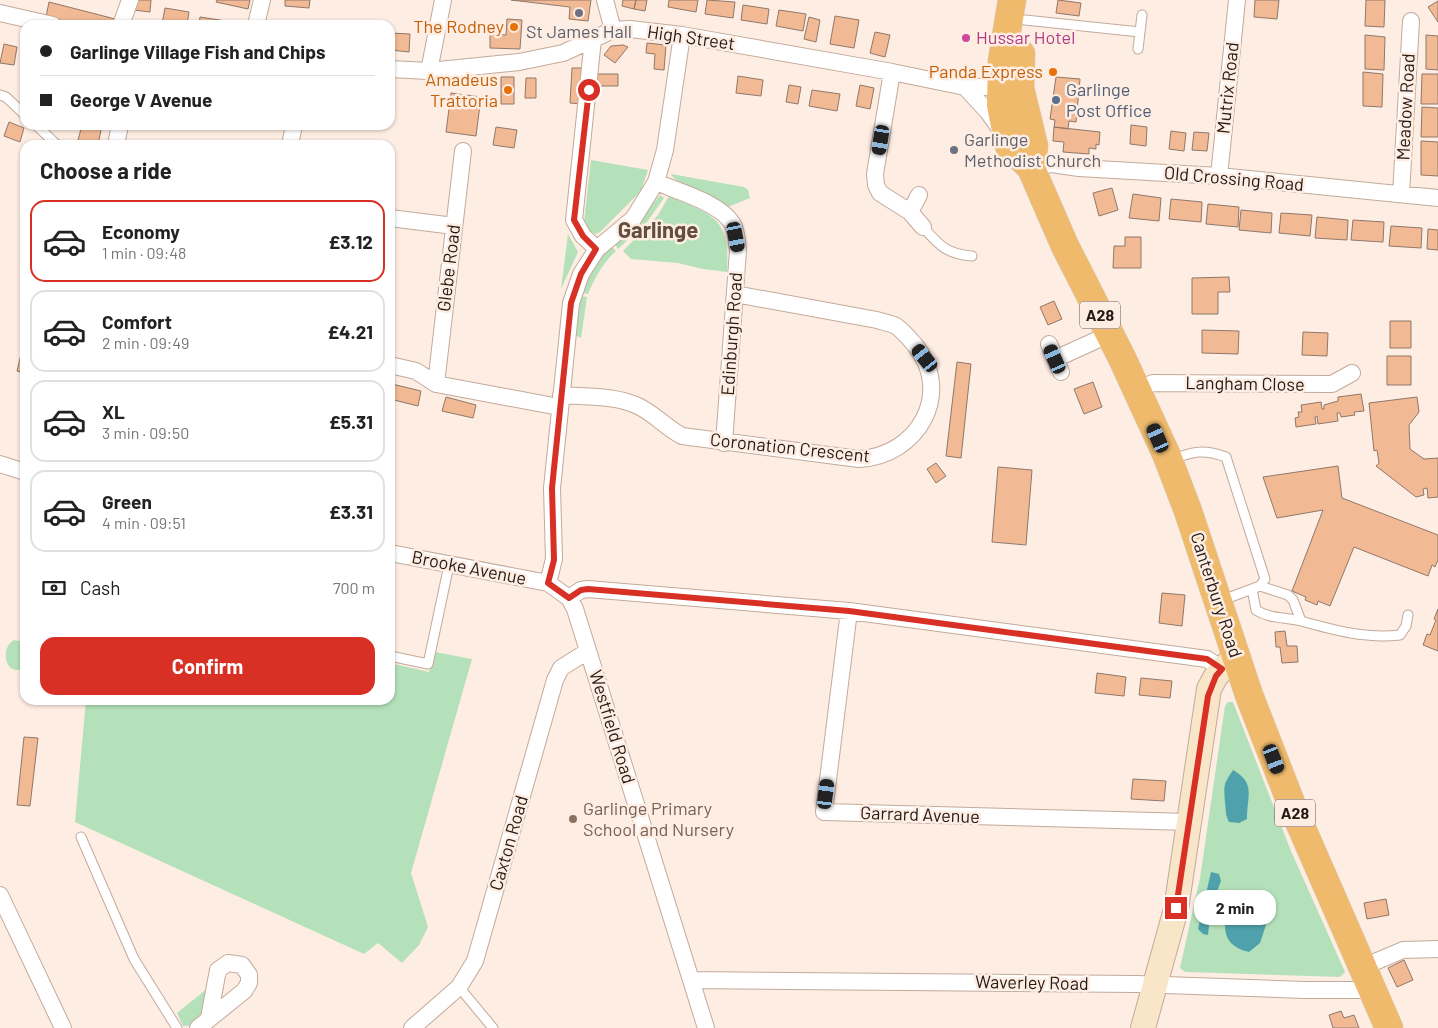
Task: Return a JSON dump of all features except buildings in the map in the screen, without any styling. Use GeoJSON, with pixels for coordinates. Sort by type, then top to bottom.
{"type":"FeatureCollection","features":[{"type":"Feature","properties":{"kind":"highway","name":"Canterbury Road"},"geometry":{"type":"LineString","coordinates":[[1022,7],[1002,61],[1034,146],[1031,168]]}},
{"type":"Feature","properties":{"kind":"highway","name":"Canterbury Road"},"geometry":{"type":"LineString","coordinates":[[1011,87],[1001,105],[1009,146],[1031,168],[1065,246],[1110,334],[1169,461],[1218,601],[1229,662],[1249,695],[1286,790],[1389,1028]]}},
{"type":"Feature","properties":{"kind":"main road"},"geometry":{"type":"LineString","coordinates":[[1143,1028],[1176,908],[1210,689],[1229,662]]}},
{"type":"Feature","properties":{"kind":"street"},"geometry":{"type":"LineString","coordinates":[[123,20],[130,0]]}},
{"type":"Feature","properties":{"kind":"street"},"geometry":{"type":"LineString","coordinates":[[257,20],[262,0]]}},
{"type":"Feature","properties":{"kind":"street"},"geometry":{"type":"LineString","coordinates":[[429,72],[443,0]]}},
{"type":"Feature","properties":{"kind":"street"},"geometry":{"type":"LineString","coordinates":[[605,0],[613,30]]}},
{"type":"Feature","properties":{"kind":"street","name":"Mutrix Road"},"geometry":{"type":"LineString","coordinates":[[1220,176],[1237,0]]}},
{"type":"Feature","properties":{"kind":"street"},"geometry":{"type":"LineString","coordinates":[[0,12],[33,20]]}},
{"type":"Feature","properties":{"kind":"street","name":"Meadow Road"},"geometry":{"type":"LineString","coordinates":[[1401,194],[1411,20]]}},
{"type":"Feature","properties":{"kind":"street","name":"High Street"},"geometry":{"type":"LineString","coordinates":[[395,69],[429,72],[519,62],[563,54],[613,30],[630,29],[682,34],[965,87],[1011,87]]}},
{"type":"Feature","properties":{"kind":"street"},"geometry":{"type":"LineString","coordinates":[[682,34],[665,150],[656,182],[633,219],[596,249],[581,274],[571,303],[552,488],[554,560],[548,583],[569,598],[581,590],[588,589],[849,611],[1229,662]]}},
{"type":"Feature","properties":{"kind":"street"},"geometry":{"type":"LineString","coordinates":[[593,39],[574,220],[583,236],[596,249]]}},
{"type":"Feature","properties":{"kind":"street"},"geometry":{"type":"LineString","coordinates":[[892,72],[875,174],[876,185],[880,194],[910,212],[923,226]]}},
{"type":"Feature","properties":{"kind":"street"},"geometry":{"type":"LineString","coordinates":[[965,87],[988,112],[1009,146]]}},
{"type":"Feature","properties":{"kind":"street","name":"Glebe Road"},"geometry":{"type":"LineString","coordinates":[[436,384],[463,151]]}},
{"type":"Feature","properties":{"kind":"street","name":"Old Crossing Road"},"geometry":{"type":"LineString","coordinates":[[1031,168],[1052,164],[1079,168],[1220,176],[1438,198]]}},
{"type":"Feature","properties":{"kind":"street","name":"Edinburgh Road"},"geometry":{"type":"LineString","coordinates":[[656,182],[702,201],[721,212],[733,224],[738,250],[724,443]]}},
{"type":"Feature","properties":{"kind":"street"},"geometry":{"type":"LineString","coordinates":[[910,212],[919,195]]}},
{"type":"Feature","properties":{"kind":"street"},"geometry":{"type":"LineString","coordinates":[[395,219],[454,226]]}},
{"type":"Feature","properties":{"kind":"street","name":"Coronation Crescent"},"geometry":{"type":"LineString","coordinates":[[436,384],[560,401],[620,400],[640,407],[666,427],[682,436],[724,443],[860,459],[876,458],[893,450],[914,432],[929,410],[931,394],[930,376],[925,358],[908,336],[895,326],[877,320],[736,294]]}},
{"type":"Feature","properties":{"kind":"street"},"geometry":{"type":"LineString","coordinates":[[1055,358],[1110,334]]}},
{"type":"Feature","properties":{"kind":"street"},"geometry":{"type":"LineString","coordinates":[[395,366],[416,371],[436,384]]}},
{"type":"Feature","properties":{"kind":"street","name":"Langham Close"},"geometry":{"type":"LineString","coordinates":[[1136,390],[1154,383],[1332,384],[1352,373]]}},
{"type":"Feature","properties":{"kind":"street"},"geometry":{"type":"LineString","coordinates":[[0,464],[20,470]]}},
{"type":"Feature","properties":{"kind":"street","name":"Brooke Avenue"},"geometry":{"type":"LineString","coordinates":[[395,554],[548,583]]}},
{"type":"Feature","properties":{"kind":"street","name":"Westfield Road"},"geometry":{"type":"LineString","coordinates":[[569,598],[576,609],[706,1028]]}},
{"type":"Feature","properties":{"kind":"street","name":"Garrard Avenue"},"geometry":{"type":"LineString","coordinates":[[849,611],[824,812],[1190,822]]}},
{"type":"Feature","properties":{"kind":"street","name":"Caxton Road"},"geometry":{"type":"LineString","coordinates":[[412,1028],[459,987],[475,961],[555,680],[561,668],[588,651]]}},
{"type":"Feature","properties":{"kind":"street"},"geometry":{"type":"LineString","coordinates":[[0,895],[63,1028]]}},
{"type":"Feature","properties":{"kind":"street"},"geometry":{"type":"LineString","coordinates":[[1368,978],[1402,950],[1438,949]]}},
{"type":"Feature","properties":{"kind":"street","name":"Waverley Road"},"geometry":{"type":"LineString","coordinates":[[691,980],[1155,986],[1314,991],[1368,978]]}},
{"type":"Feature","properties":{"kind":"lane","name":"Canterbury Road"},"geometry":{"type":"LineString","coordinates":[[1022,7],[1140,32]]}},
{"type":"Feature","properties":{"kind":"lane"},"geometry":{"type":"LineString","coordinates":[[1138,49],[1142,15]]}},
{"type":"Feature","properties":{"kind":"lane"},"geometry":{"type":"LineString","coordinates":[[0,95],[6,97],[20,110]]}},
{"type":"Feature","properties":{"kind":"lane"},"geometry":{"type":"LineString","coordinates":[[41,130],[51,140]]}},
{"type":"Feature","properties":{"kind":"lane"},"geometry":{"type":"LineString","coordinates":[[923,226],[949,252],[972,256]]}},
{"type":"Feature","properties":{"kind":"lane"},"geometry":{"type":"LineString","coordinates":[[1169,461],[1192,452],[1213,452],[1226,457],[1265,579],[1256,588],[1218,601]]}},
{"type":"Feature","properties":{"kind":"lane"},"geometry":{"type":"LineString","coordinates":[[395,657],[428,664],[449,565]]}},
{"type":"Feature","properties":{"kind":"lane"},"geometry":{"type":"LineString","coordinates":[[1256,588],[1288,596],[1292,600],[1301,621]]}},
{"type":"Feature","properties":{"kind":"lane"},"geometry":{"type":"LineString","coordinates":[[1256,588],[1256,610],[1263,615],[1301,621],[1345,633],[1400,635],[1406,626],[1408,615]]}},
{"type":"Feature","properties":{"kind":"lane"},"geometry":{"type":"LineString","coordinates":[[80,837],[134,958],[177,1028]]}},
{"type":"Feature","properties":{"kind":"lane"},"geometry":{"type":"LineString","coordinates":[[459,987],[493,1028]]}},
{"type":"Feature","properties":{"kind":"green space"},"geometry":{"type":"Polygon","coordinates":[[[591,160],[648,170],[642,188],[637,195],[600,232],[595,234],[587,229],[584,222],[591,160]]]}},
{"type":"Feature","properties":{"kind":"green space"},"geometry":{"type":"Polygon","coordinates":[[[671,174],[744,187],[748,190],[750,198],[728,207],[687,187],[671,174]]]}},
{"type":"Feature","properties":{"kind":"green space"},"geometry":{"type":"Polygon","coordinates":[[[660,195],[664,198],[647,222],[618,249],[614,243],[639,221],[660,195]]]}},
{"type":"Feature","properties":{"kind":"green space"},"geometry":{"type":"Polygon","coordinates":[[[669,196],[698,209],[716,221],[722,229],[726,240],[727,272],[678,263],[631,259],[623,251],[658,215],[669,196]]]}},
{"type":"Feature","properties":{"kind":"green space"},"geometry":{"type":"Polygon","coordinates":[[[568,234],[578,252],[561,289],[568,234]]]}},
{"type":"Feature","properties":{"kind":"green space"},"geometry":{"type":"Polygon","coordinates":[[[611,246],[616,251],[607,260],[588,294],[582,293],[598,260],[611,246]]]}},
{"type":"Feature","properties":{"kind":"green space"},"geometry":{"type":"Polygon","coordinates":[[[581,296],[587,297],[581,338],[575,335],[581,296]]]}},
{"type":"Feature","properties":{"kind":"green space"},"geometry":{"type":"Polygon","coordinates":[[[14,640],[20,641],[20,669],[12,669],[6,660],[7,649],[14,640]]]}},
{"type":"Feature","properties":{"kind":"green space"},"geometry":{"type":"Polygon","coordinates":[[[435,652],[472,659],[411,873],[428,927],[419,945],[402,963],[378,943],[364,954],[75,822],[86,705],[395,705],[395,664],[429,672],[435,652]]]}},
{"type":"Feature","properties":{"kind":"green space"},"geometry":{"type":"Polygon","coordinates":[[[1228,702],[1233,702],[1291,851],[1345,972],[1340,977],[1185,972],[1180,968],[1200,878],[1225,706],[1228,702]]]}},
{"type":"Feature","properties":{"kind":"green space"},"geometry":{"type":"Polygon","coordinates":[[[208,988],[202,1013],[194,1023],[183,1026],[177,1013],[208,988]]]}},
{"type":"Feature","properties":{"kind":"water"},"geometry":{"type":"Polygon","coordinates":[[[1233,770],[1245,780],[1249,791],[1247,819],[1239,823],[1229,822],[1226,812],[1225,785],[1233,770]]]}},
{"type":"Feature","properties":{"kind":"water"},"geometry":{"type":"Polygon","coordinates":[[[1211,872],[1219,874],[1221,881],[1211,907],[1208,935],[1203,934],[1198,929],[1211,872]]]}},
{"type":"Feature","properties":{"kind":"water"},"geometry":{"type":"Polygon","coordinates":[[[1236,895],[1252,900],[1266,925],[1260,943],[1249,952],[1232,943],[1227,937],[1225,929],[1228,913],[1236,895]]]}},
{"type":"Feature","properties":{"kind":"place","name":"St James Hall"},"geometry":{"type":"Point","coordinates":[579,13]}},
{"type":"Feature","properties":{"kind":"place","name":"The Rodney"},"geometry":{"type":"Point","coordinates":[514,27]}},
{"type":"Feature","properties":{"kind":"place","name":"Hussar Hotel"},"geometry":{"type":"Point","coordinates":[966,38]}},
{"type":"Feature","properties":{"kind":"place","name":"Panda Express"},"geometry":{"type":"Point","coordinates":[1053,72]}},
{"type":"Feature","properties":{"kind":"place","name":"Amadeus Trattoria"},"geometry":{"type":"Point","coordinates":[508,90]}},
{"type":"Feature","properties":{"kind":"place","name":"Garlinge Post Office"},"geometry":{"type":"Point","coordinates":[1056,100]}},
{"type":"Feature","properties":{"kind":"place","name":"Garlinge Methodist Church"},"geometry":{"type":"Point","coordinates":[954,150]}},
{"type":"Feature","properties":{"kind":"place","name":"Garlinge Primary School and Nursery"},"geometry":{"type":"Point","coordinates":[573,819]}},
{"type":"Feature","properties":{"kind":"district","name":"Garlinge"},"geometry":{"type":"Point","coordinates":[658,230]}},
{"type":"Feature","properties":{"kind":"route"},"geometry":{"type":"LineString","coordinates":[[589,90],[574,220],[583,236],[596,249],[581,274],[571,303],[552,488],[554,560],[548,583],[569,598],[581,590],[588,589],[849,611],[1207,659],[1222,669],[1216,676],[1208,696],[1176,908]]}}]}
